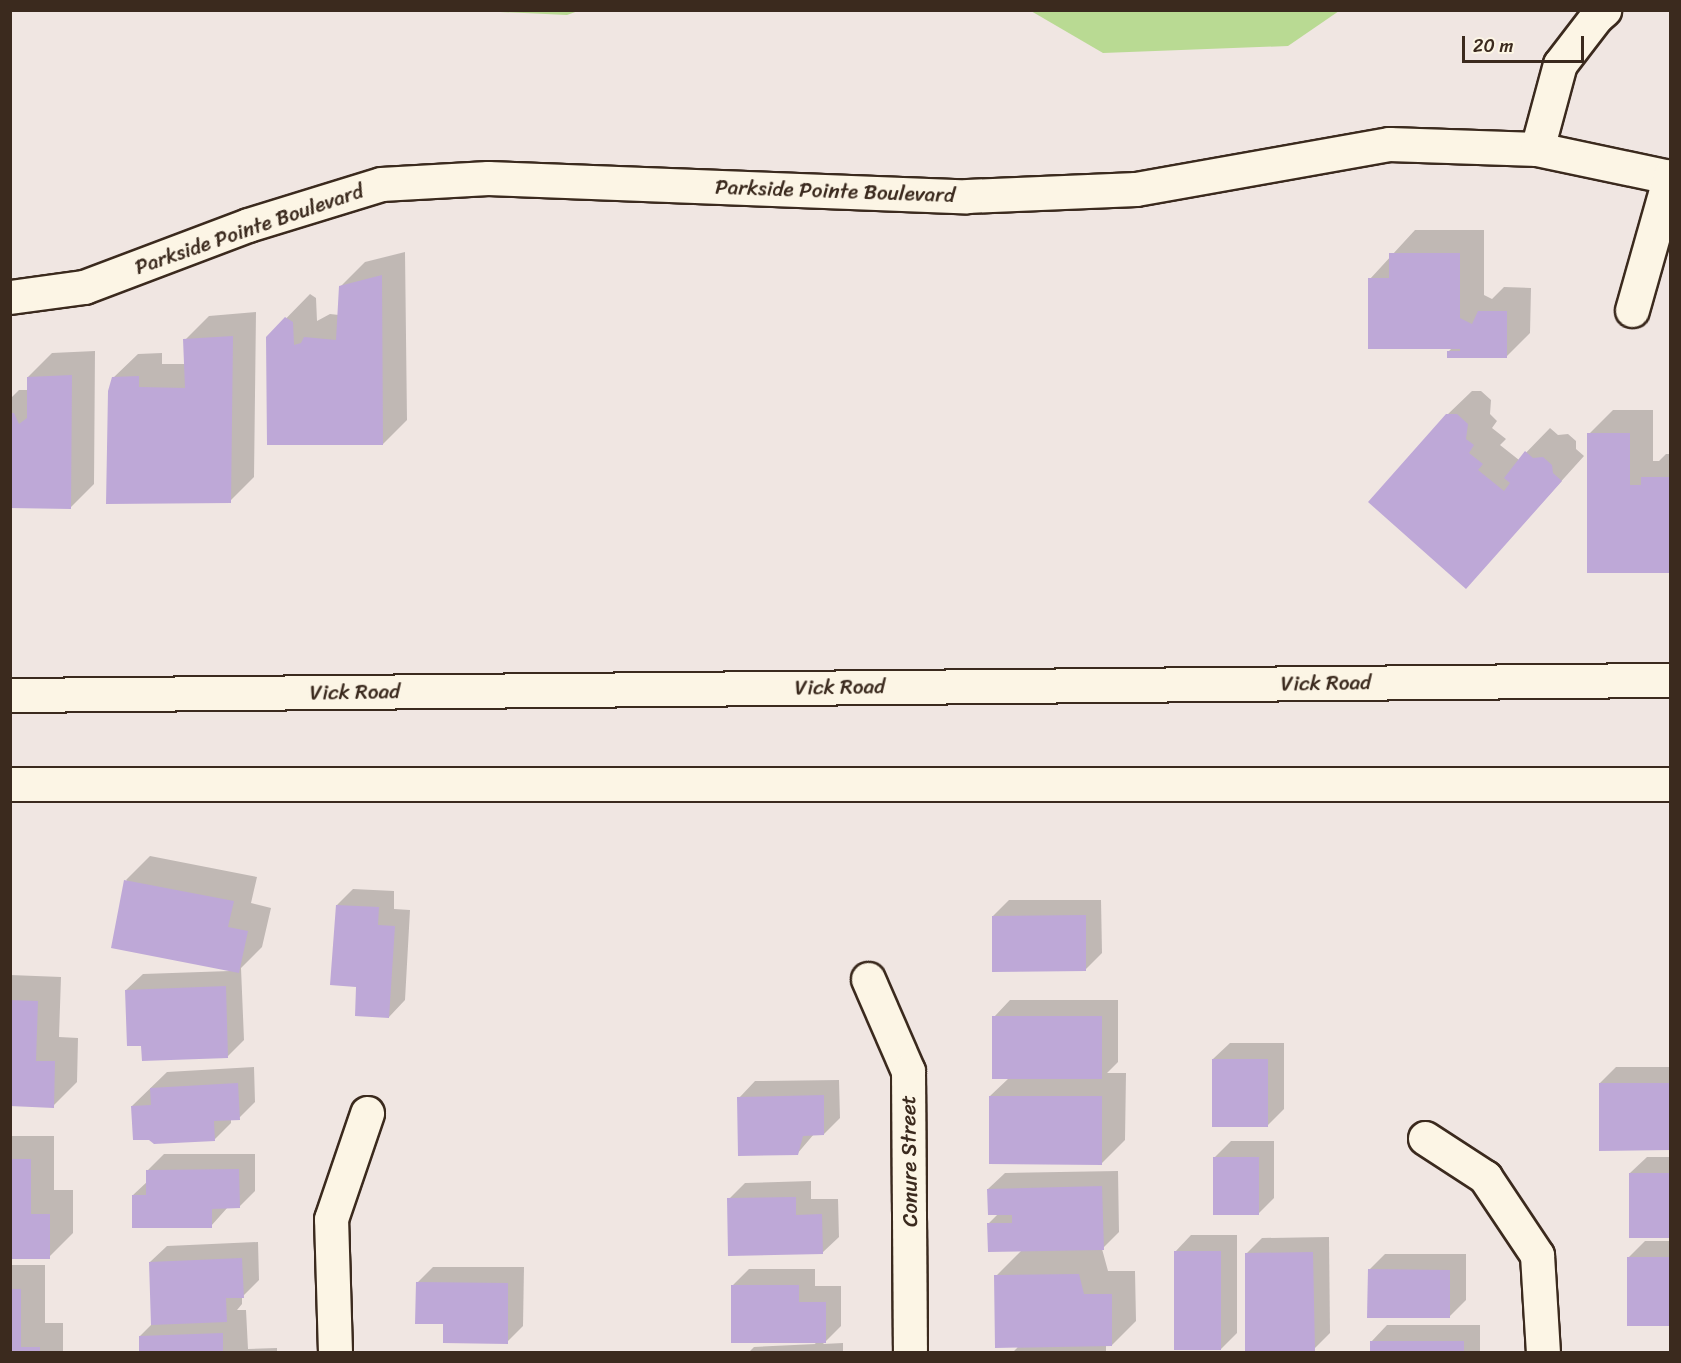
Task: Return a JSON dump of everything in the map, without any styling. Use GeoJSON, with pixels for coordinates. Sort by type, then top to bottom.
{"type":"FeatureCollection","features":[{"type":"Feature","properties":{"kind":"street"},"geometry":{"type":"LineString","coordinates":[[1537,149],[1560,64],[1604,10]]}},
{"type":"Feature","properties":{"kind":"street","name":"Parkside Pointe Boulevard"},"geometry":{"type":"LineString","coordinates":[[10,297],[84,286],[248,225],[381,183],[488,178],[968,196],[1136,189],[1389,144],[1537,149],[1670,177]]}},
{"type":"Feature","properties":{"kind":"street"},"geometry":{"type":"LineString","coordinates":[[1632,310],[1670,177]]}},
{"type":"Feature","properties":{"kind":"street","name":"Vick Road"},"geometry":{"type":"LineString","coordinates":[[10,695],[1671,680]]}},
{"type":"Feature","properties":{"kind":"street"},"geometry":{"type":"LineString","coordinates":[[10,784],[1671,784]]}},
{"type":"Feature","properties":{"kind":"street","name":"Conure Street"},"geometry":{"type":"LineString","coordinates":[[868,979],[908,1071],[910,1353]]}},
{"type":"Feature","properties":{"kind":"street"},"geometry":{"type":"LineString","coordinates":[[335,1353],[331,1219],[366,1113]]}},
{"type":"Feature","properties":{"kind":"street"},"geometry":{"type":"LineString","coordinates":[[1425,1138],[1485,1177],[1537,1255],[1543,1353]]}},
{"type":"Feature","properties":{"kind":"green space"},"geometry":{"type":"Polygon","coordinates":[[[480,11],[578,11],[567,15],[480,11]]]}},
{"type":"Feature","properties":{"kind":"green space"},"geometry":{"type":"Polygon","coordinates":[[[1031,11],[1339,11],[1288,46],[1103,53],[1031,11]]]}},
{"type":"Feature","properties":{"kind":"building"},"geometry":{"type":"Polygon","coordinates":[[[1389,253],[1460,253],[1460,318],[1472,324],[1478,311],[1507,311],[1507,358],[1447,358],[1447,351],[1460,351],[1460,349],[1368,349],[1368,278],[1389,278],[1389,253]]]}},
{"type":"Feature","properties":{"kind":"building"},"geometry":{"type":"Polygon","coordinates":[[[382,275],[383,445],[267,445],[266,337],[285,317],[293,322],[294,345],[301,343],[304,337],[336,340],[339,286],[382,275]]]}},
{"type":"Feature","properties":{"kind":"building"},"geometry":{"type":"Polygon","coordinates":[[[233,336],[231,503],[106,504],[108,391],[112,377],[139,376],[139,387],[185,388],[183,339],[233,336]]]}},
{"type":"Feature","properties":{"kind":"building"},"geometry":{"type":"Polygon","coordinates":[[[72,375],[71,509],[10,508],[10,413],[14,413],[19,424],[27,418],[27,377],[72,375]]]}},
{"type":"Feature","properties":{"kind":"building"},"geometry":{"type":"Polygon","coordinates":[[[1446,414],[1457,414],[1468,424],[1466,439],[1474,445],[1469,453],[1483,464],[1478,470],[1504,491],[1510,483],[1504,478],[1525,451],[1533,458],[1543,457],[1552,465],[1553,473],[1562,481],[1466,589],[1368,502],[1446,414]]]}},
{"type":"Feature","properties":{"kind":"building"},"geometry":{"type":"Polygon","coordinates":[[[1587,433],[1630,433],[1630,485],[1641,485],[1641,477],[1670,477],[1670,573],[1587,573],[1587,433]]]}},
{"type":"Feature","properties":{"kind":"building"},"geometry":{"type":"Polygon","coordinates":[[[124,880],[234,901],[228,927],[248,931],[239,973],[111,948],[124,880]]]}},
{"type":"Feature","properties":{"kind":"building"},"geometry":{"type":"Polygon","coordinates":[[[336,905],[379,907],[378,925],[395,926],[389,1018],[355,1016],[356,987],[330,985],[336,905]]]}},
{"type":"Feature","properties":{"kind":"building"},"geometry":{"type":"Polygon","coordinates":[[[1086,915],[1086,971],[992,972],[992,916],[1086,915]]]}},
{"type":"Feature","properties":{"kind":"building"},"geometry":{"type":"Polygon","coordinates":[[[226,986],[228,1058],[142,1061],[141,1046],[127,1046],[125,990],[226,986]]]}},
{"type":"Feature","properties":{"kind":"building"},"geometry":{"type":"Polygon","coordinates":[[[10,1000],[38,1001],[36,1061],[55,1061],[54,1108],[10,1106],[10,1000]]]}},
{"type":"Feature","properties":{"kind":"building"},"geometry":{"type":"Polygon","coordinates":[[[992,1016],[1102,1016],[1102,1079],[992,1079],[992,1016]]]}},
{"type":"Feature","properties":{"kind":"building"},"geometry":{"type":"Polygon","coordinates":[[[1212,1059],[1268,1059],[1268,1127],[1212,1127],[1212,1059]]]}},
{"type":"Feature","properties":{"kind":"building"},"geometry":{"type":"Polygon","coordinates":[[[238,1083],[240,1120],[214,1121],[215,1141],[154,1144],[149,1140],[133,1140],[131,1106],[151,1105],[150,1088],[238,1083]]]}},
{"type":"Feature","properties":{"kind":"building"},"geometry":{"type":"Polygon","coordinates":[[[1599,1083],[1670,1083],[1670,1150],[1599,1151],[1599,1083]]]}},
{"type":"Feature","properties":{"kind":"building"},"geometry":{"type":"Polygon","coordinates":[[[824,1095],[824,1135],[803,1136],[798,1155],[738,1156],[737,1097],[824,1095]]]}},
{"type":"Feature","properties":{"kind":"building"},"geometry":{"type":"Polygon","coordinates":[[[989,1096],[1102,1096],[1102,1165],[989,1164],[989,1096]]]}},
{"type":"Feature","properties":{"kind":"building"},"geometry":{"type":"Polygon","coordinates":[[[1213,1157],[1259,1157],[1259,1215],[1213,1215],[1213,1157]]]}},
{"type":"Feature","properties":{"kind":"building"},"geometry":{"type":"Polygon","coordinates":[[[10,1159],[31,1159],[31,1214],[50,1214],[50,1259],[10,1259],[10,1159]]]}},
{"type":"Feature","properties":{"kind":"building"},"geometry":{"type":"Polygon","coordinates":[[[239,1169],[240,1208],[212,1209],[212,1228],[132,1228],[132,1195],[146,1195],[146,1170],[239,1169]]]}},
{"type":"Feature","properties":{"kind":"building"},"geometry":{"type":"Polygon","coordinates":[[[1629,1173],[1670,1173],[1670,1238],[1629,1238],[1629,1173]]]}},
{"type":"Feature","properties":{"kind":"building"},"geometry":{"type":"Polygon","coordinates":[[[1102,1186],[1104,1250],[988,1252],[987,1223],[1012,1223],[1012,1215],[988,1215],[987,1189],[1102,1186]]]}},
{"type":"Feature","properties":{"kind":"building"},"geometry":{"type":"Polygon","coordinates":[[[796,1197],[796,1215],[822,1214],[823,1254],[728,1256],[727,1198],[796,1197]]]}},
{"type":"Feature","properties":{"kind":"building"},"geometry":{"type":"Polygon","coordinates":[[[1174,1251],[1221,1251],[1221,1350],[1174,1350],[1174,1251]]]}},
{"type":"Feature","properties":{"kind":"building"},"geometry":{"type":"Polygon","coordinates":[[[1313,1252],[1315,1351],[1245,1352],[1245,1253],[1313,1252]]]}},
{"type":"Feature","properties":{"kind":"building"},"geometry":{"type":"Polygon","coordinates":[[[1627,1257],[1670,1257],[1670,1326],[1627,1326],[1627,1257]]]}},
{"type":"Feature","properties":{"kind":"building"},"geometry":{"type":"Polygon","coordinates":[[[242,1258],[244,1298],[226,1298],[227,1322],[151,1325],[149,1262],[242,1258]]]}},
{"type":"Feature","properties":{"kind":"building"},"geometry":{"type":"Polygon","coordinates":[[[1368,1269],[1450,1270],[1450,1318],[1367,1318],[1368,1269]]]}},
{"type":"Feature","properties":{"kind":"building"},"geometry":{"type":"Polygon","coordinates":[[[1079,1274],[1084,1294],[1112,1294],[1112,1346],[995,1348],[994,1275],[1079,1274]]]}},
{"type":"Feature","properties":{"kind":"building"},"geometry":{"type":"Polygon","coordinates":[[[416,1282],[508,1283],[508,1344],[443,1343],[443,1324],[415,1324],[416,1282]]]}},
{"type":"Feature","properties":{"kind":"building"},"geometry":{"type":"Polygon","coordinates":[[[731,1285],[799,1285],[799,1302],[826,1302],[826,1343],[731,1343],[731,1285]]]}},
{"type":"Feature","properties":{"kind":"building"},"geometry":{"type":"Polygon","coordinates":[[[10,1289],[21,1289],[21,1347],[40,1347],[40,1352],[10,1352],[10,1289]]]}},
{"type":"Feature","properties":{"kind":"building"},"geometry":{"type":"Polygon","coordinates":[[[223,1333],[223,1352],[139,1352],[139,1336],[223,1333]]]}},
{"type":"Feature","properties":{"kind":"building"},"geometry":{"type":"Polygon","coordinates":[[[1370,1341],[1464,1341],[1464,1352],[1370,1352],[1370,1341]]]}}]}
